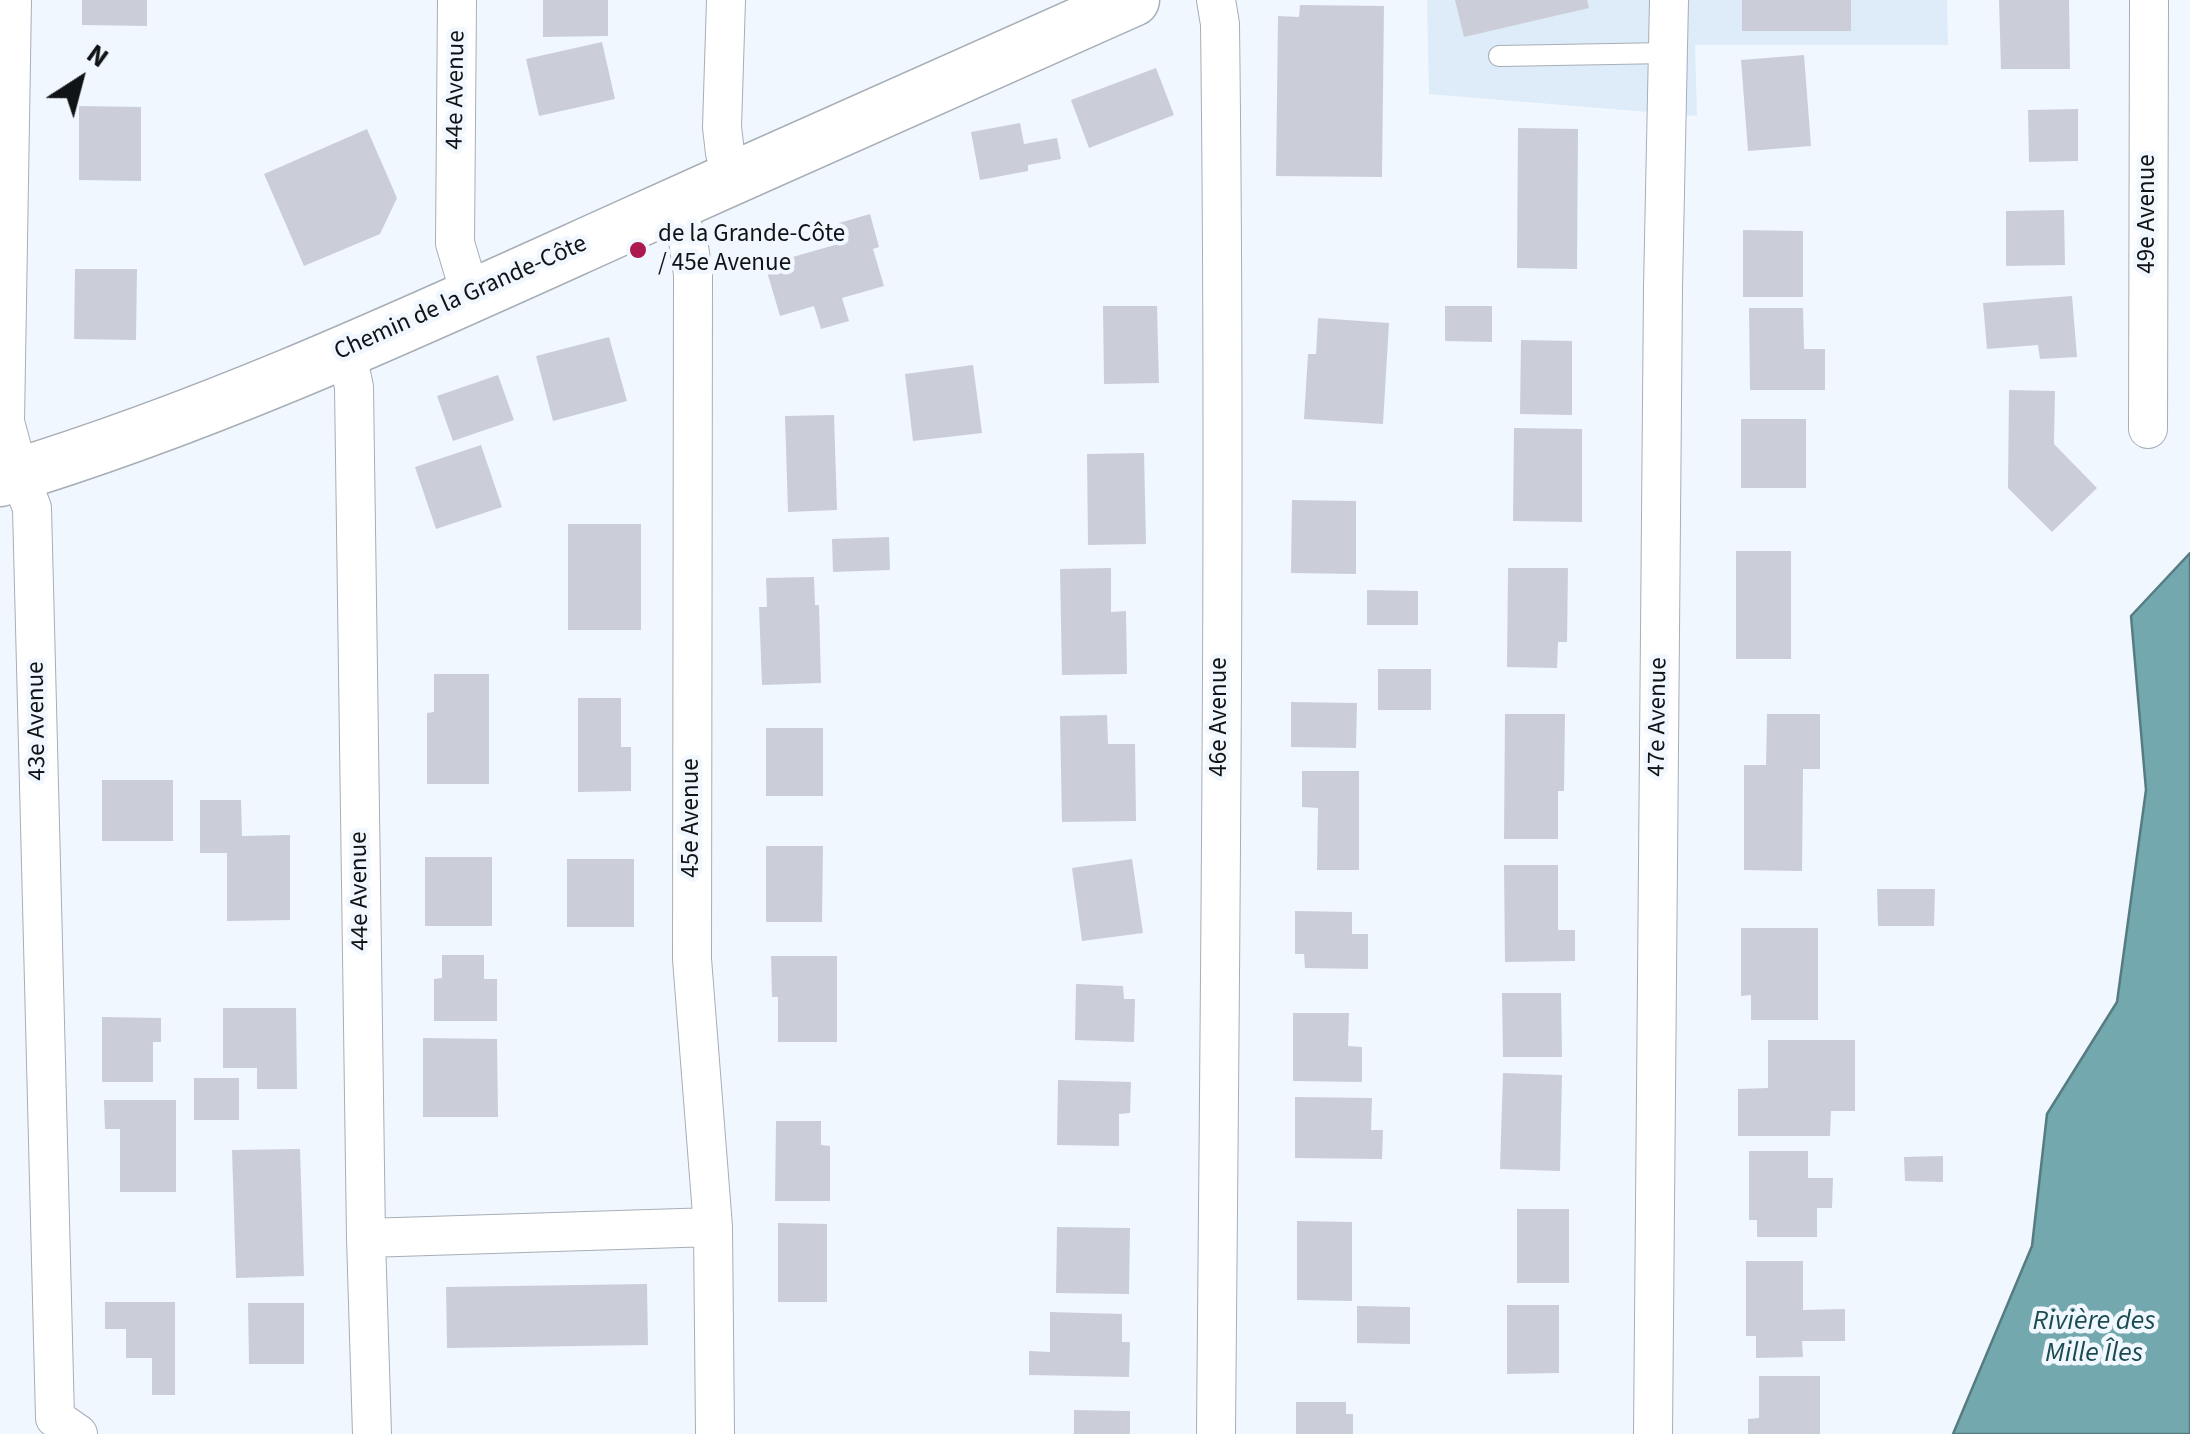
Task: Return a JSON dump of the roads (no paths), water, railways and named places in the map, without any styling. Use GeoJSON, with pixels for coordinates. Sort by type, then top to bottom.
{"type":"FeatureCollection","features":[{"type":"Feature","properties":{"kind":"main road","name":"Chemin de la Grande-Côte"},"geometry":{"type":"LineString","coordinates":[[10,477],[206,410],[471,297],[1133,0]]}},
{"type":"Feature","properties":{"kind":"street","name":"43e Avenue"},"geometry":{"type":"LineString","coordinates":[[12,0],[5,422],[10,477],[32,508],[55,1418],[78,1434]]}},
{"type":"Feature","properties":{"kind":"street","name":"44e Avenue"},"geometry":{"type":"LineString","coordinates":[[457,0],[455,243],[471,297]]}},
{"type":"Feature","properties":{"kind":"street"},"geometry":{"type":"LineString","coordinates":[[726,0],[722,127],[725,153],[734,178]]}},
{"type":"Feature","properties":{"kind":"street","name":"46e Avenue"},"geometry":{"type":"LineString","coordinates":[[1216,0],[1220,24],[1222,244],[1222,707],[1216,1434]]}},
{"type":"Feature","properties":{"kind":"street","name":"47e Avenue"},"geometry":{"type":"LineString","coordinates":[[1653,1434],[1670,0]]}},
{"type":"Feature","properties":{"kind":"street","name":"49e Avenue"},"geometry":{"type":"LineString","coordinates":[[2148,429],[2149,0]]}},
{"type":"Feature","properties":{"kind":"street","name":"45e Avenue"},"geometry":{"type":"LineString","coordinates":[[673,206],[688,240],[693,274],[692,959],[713,1227],[716,1434]]}},
{"type":"Feature","properties":{"kind":"street","name":"44e Avenue"},"geometry":{"type":"LineString","coordinates":[[346,350],[354,387],[372,1434]]}},
{"type":"Feature","properties":{"kind":"street"},"geometry":{"type":"LineString","coordinates":[[366,1238],[713,1227]]}},
{"type":"Feature","properties":{"kind":"lane"},"geometry":{"type":"LineString","coordinates":[[1499,56],[1668,54]]}},
{"type":"Feature","properties":{"kind":"water","name":"Rivière des Mille Îles"},"geometry":{"type":"Polygon","coordinates":[[[2190,553],[2190,1434],[1953,1434],[2032,1246],[2047,1114],[2117,1002],[2146,790],[2131,616],[2190,553]]]}},
{"type":"Feature","properties":{"kind":"place","name":"de la Grande-Côte / 45e Avenue"},"geometry":{"type":"Point","coordinates":[638,250]}}]}
